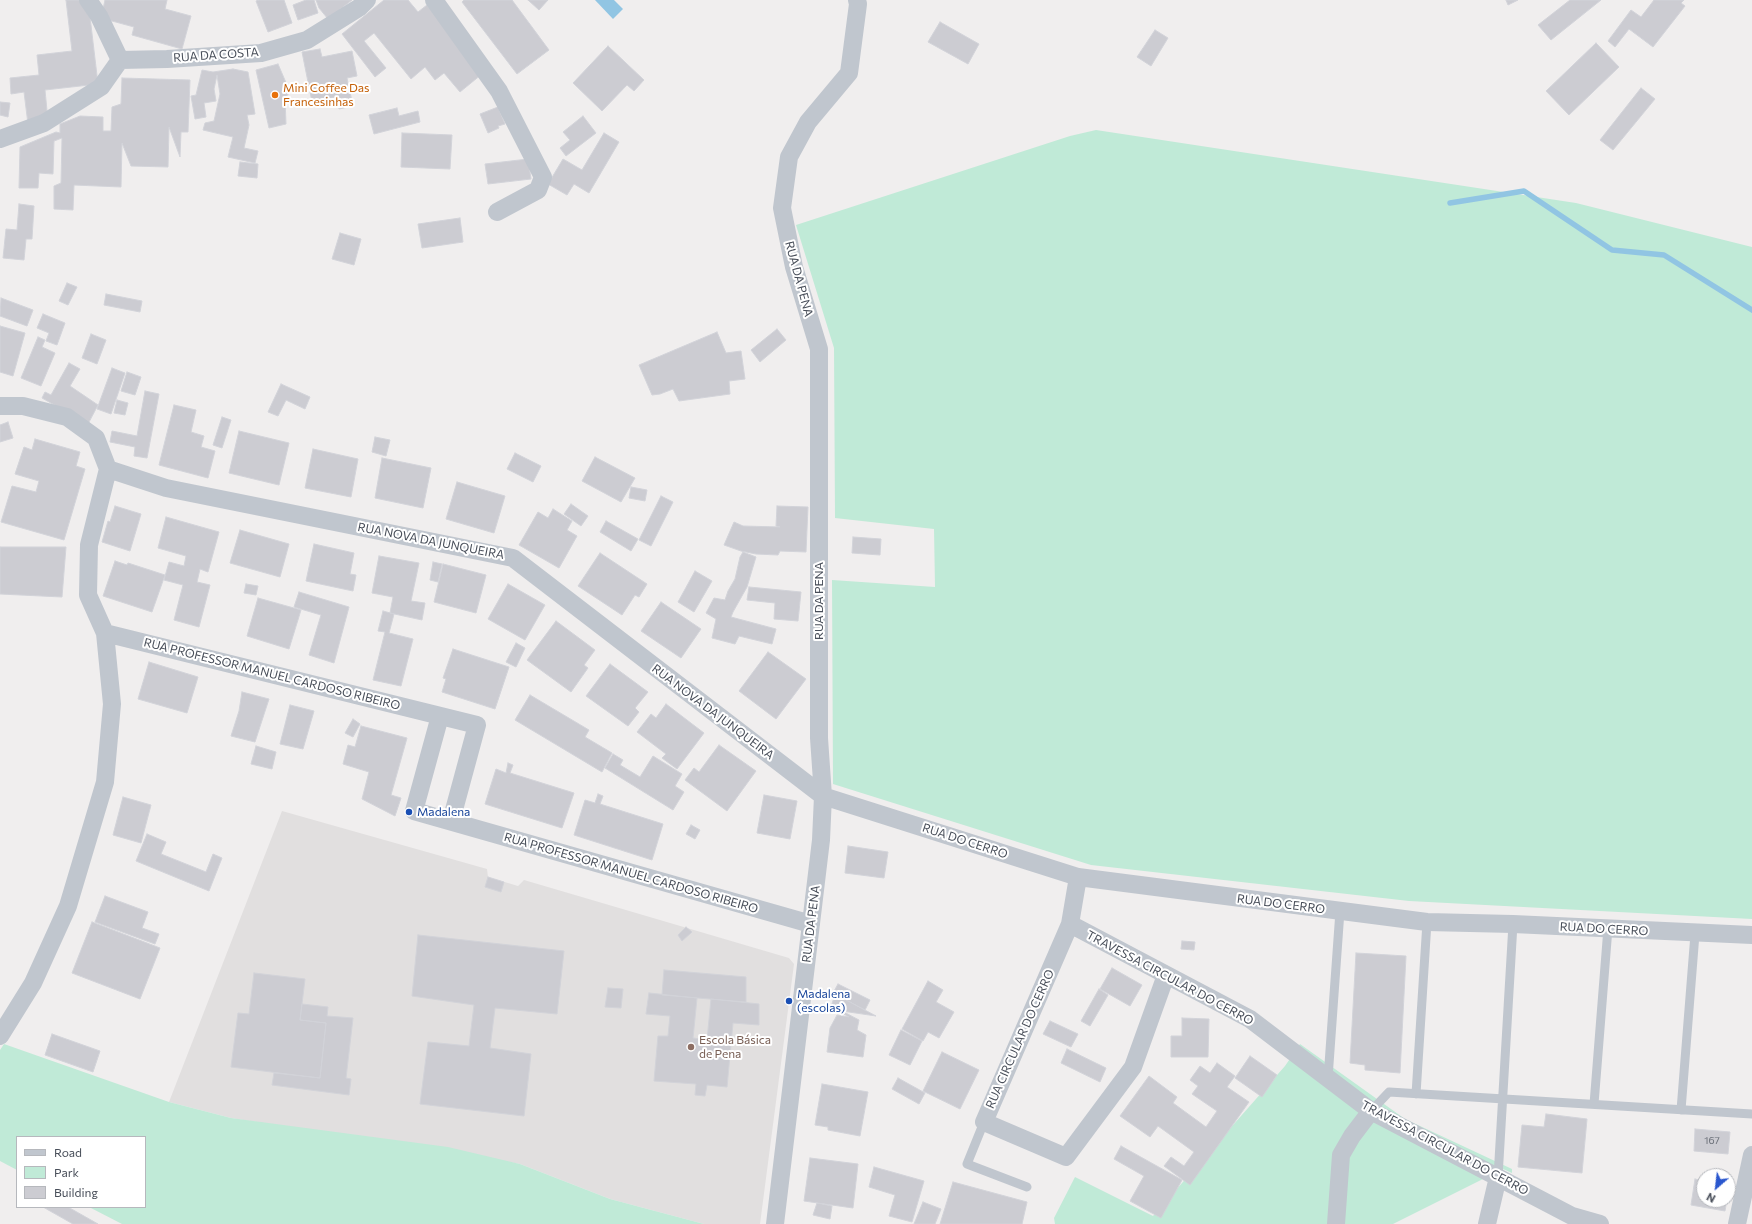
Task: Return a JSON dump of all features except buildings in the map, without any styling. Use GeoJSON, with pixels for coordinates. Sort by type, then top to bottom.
{"type":"FeatureCollection","features":[{"type":"Feature","properties":{"kind":"street"},"geometry":{"type":"LineString","coordinates":[[0,139],[44,123],[101,87],[120,60],[99,16],[88,0]]}},
{"type":"Feature","properties":{"kind":"street","name":"RUA DA COSTA"},"geometry":{"type":"LineString","coordinates":[[120,60],[167,59],[261,53],[306,40],[360,7],[368,0]]}},
{"type":"Feature","properties":{"kind":"street"},"geometry":{"type":"LineString","coordinates":[[434,0],[499,91],[543,176],[538,190],[497,212]]}},
{"type":"Feature","properties":{"kind":"street","name":"RUA DA PENA"},"geometry":{"type":"LineString","coordinates":[[775,1224],[822,840],[824,796],[819,738],[819,349],[794,267],[782,208],[789,157],[808,122],[849,73],[858,4],[857,0]]}},
{"type":"Feature","properties":{"kind":"street"},"geometry":{"type":"LineString","coordinates":[[0,406],[23,406],[67,417],[96,438],[108,469],[89,545],[88,595],[105,633],[112,704],[105,782],[68,906],[33,984],[0,1036]]}},
{"type":"Feature","properties":{"kind":"street","name":"RUA NOVA DA JUNQUEIRA"},"geometry":{"type":"LineString","coordinates":[[108,469],[166,488],[513,558],[824,796]]}},
{"type":"Feature","properties":{"kind":"street","name":"RUA PROFESSOR MANUEL CARDOSO RIBEIRO"},"geometry":{"type":"LineString","coordinates":[[105,633],[477,725],[451,821]]}},
{"type":"Feature","properties":{"kind":"street","name":"RUA PROFESSOR MANUEL CARDOSO RIBEIRO"},"geometry":{"type":"LineString","coordinates":[[440,716],[414,811],[812,924]]}},
{"type":"Feature","properties":{"kind":"street","name":"RUA DO CERRO"},"geometry":{"type":"LineString","coordinates":[[824,796],[1078,877],[1427,922],[1514,924],[1695,934],[1752,935]]}},
{"type":"Feature","properties":{"kind":"street","name":"RUA CIRCULAR DO CERRO"},"geometry":{"type":"LineString","coordinates":[[1078,877],[1070,924],[984,1122],[1066,1157],[1133,1067],[1166,974]]}},
{"type":"Feature","properties":{"kind":"street","name":"TRAVESSA CIRCULAR DO CERRO"},"geometry":{"type":"LineString","coordinates":[[1070,924],[1250,1018],[1371,1111],[1572,1216],[1600,1224]]}},
{"type":"Feature","properties":{"kind":"street"},"geometry":{"type":"LineString","coordinates":[[1336,1224],[1341,1154],[1352,1136],[1371,1111]]}},
{"type":"Feature","properties":{"kind":"street"},"geometry":{"type":"LineString","coordinates":[[1743,1215],[1752,1155]]}},
{"type":"Feature","properties":{"kind":"street"},"geometry":{"type":"LineString","coordinates":[[1487,1224],[1498,1177]]}},
{"type":"Feature","properties":{"kind":"lane"},"geometry":{"type":"LineString","coordinates":[[1328,1078],[1340,911]]}},
{"type":"Feature","properties":{"kind":"lane"},"geometry":{"type":"LineString","coordinates":[[1416,1094],[1427,922]]}},
{"type":"Feature","properties":{"kind":"lane"},"geometry":{"type":"LineString","coordinates":[[1498,1177],[1514,924]]}},
{"type":"Feature","properties":{"kind":"lane"},"geometry":{"type":"LineString","coordinates":[[1594,1104],[1608,928]]}},
{"type":"Feature","properties":{"kind":"lane"},"geometry":{"type":"LineString","coordinates":[[1681,1110],[1695,934]]}},
{"type":"Feature","properties":{"kind":"lane"},"geometry":{"type":"LineString","coordinates":[[1371,1111],[1389,1092],[1752,1114]]}},
{"type":"Feature","properties":{"kind":"lane"},"geometry":{"type":"LineString","coordinates":[[984,1122],[967,1164],[1027,1188]]}},
{"type":"Feature","properties":{"kind":"shaded area"},"geometry":{"type":"Polygon","coordinates":[[[282,811],[487,869],[488,877],[518,886],[524,880],[789,958],[794,964],[760,1224],[704,1224],[610,1199],[520,1164],[231,1118],[169,1102],[282,811]]]}},
{"type":"Feature","properties":{"kind":"green space"},"geometry":{"type":"Polygon","coordinates":[[[1096,130],[1576,203],[1752,247],[1752,919],[1409,901],[1091,865],[833,784],[832,580],[935,587],[934,529],[835,518],[834,348],[796,225],[1070,136],[1096,130]]]}},
{"type":"Feature","properties":{"kind":"green space"},"geometry":{"type":"Polygon","coordinates":[[[4,1044],[169,1102],[231,1118],[448,1147],[520,1164],[610,1199],[704,1224],[122,1224],[91,1208],[146,1208],[146,1136],[16,1136],[16,1169],[0,1161],[0,1050],[4,1044]]]}},
{"type":"Feature","properties":{"kind":"green space"},"geometry":{"type":"Polygon","coordinates":[[[1300,1044],[1405,1119],[1512,1169],[1512,1173],[1503,1169],[1393,1224],[1055,1224],[1054,1218],[1075,1177],[1153,1216],[1285,1066],[1300,1044]]]}},
{"type":"Feature","properties":{"kind":"water"},"geometry":{"type":"Polygon","coordinates":[[[595,0],[614,0],[623,9],[613,19],[595,0]]]}},
{"type":"Feature","properties":{"kind":"waterway"},"geometry":{"type":"LineString","coordinates":[[1450,203],[1524,191],[1612,250],[1664,255],[1752,310]]}},
{"type":"Feature","properties":{"kind":"place","name":"Mini Coffee Das Francesinhas"},"geometry":{"type":"Point","coordinates":[275,95]}},
{"type":"Feature","properties":{"kind":"place","name":"Madalena"},"geometry":{"type":"Point","coordinates":[409,812]}},
{"type":"Feature","properties":{"kind":"place","name":"Madalena (escolas)"},"geometry":{"type":"Point","coordinates":[789,1001]}},
{"type":"Feature","properties":{"kind":"place","name":"Escola Básica de Pena"},"geometry":{"type":"Point","coordinates":[691,1047]}}]}
